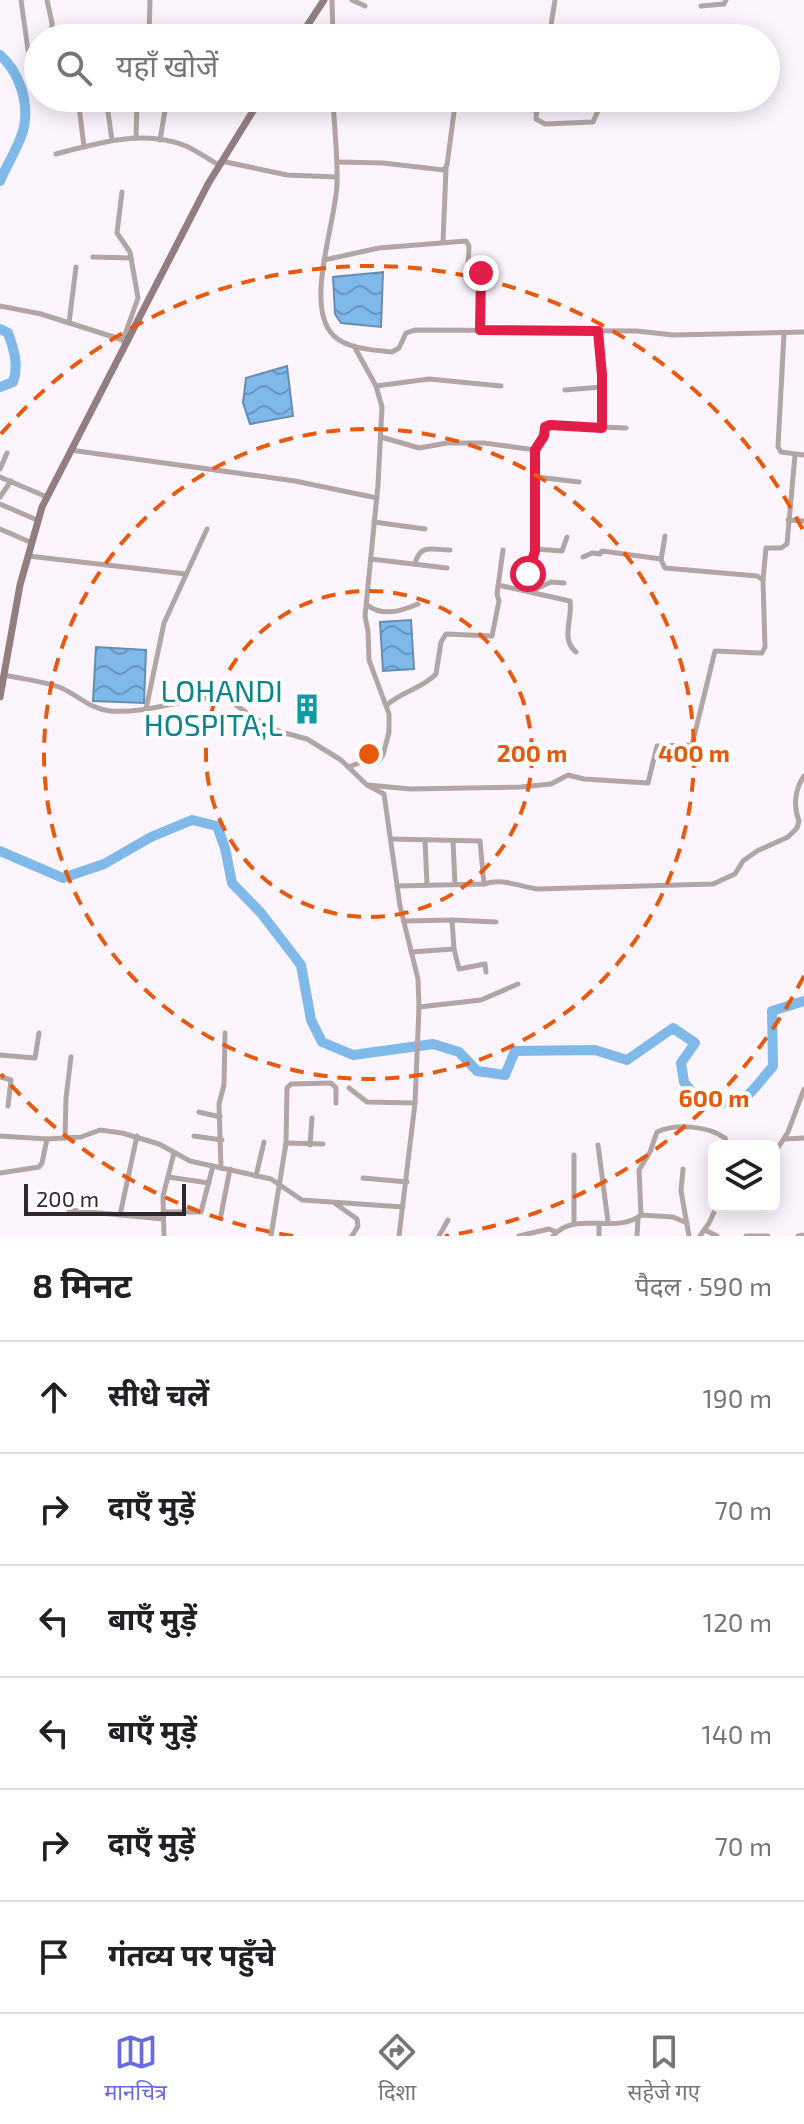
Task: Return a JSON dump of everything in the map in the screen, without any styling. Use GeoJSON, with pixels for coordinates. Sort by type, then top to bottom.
{"type":"FeatureCollection","features":[{"type":"Feature","properties":{"kind":"street"},"geometry":{"type":"LineString","coordinates":[[21,0],[25,24]]}},
{"type":"Feature","properties":{"kind":"street"},"geometry":{"type":"LineString","coordinates":[[47,0],[52,24]]}},
{"type":"Feature","properties":{"kind":"street"},"geometry":{"type":"LineString","coordinates":[[150,0],[150,24]]}},
{"type":"Feature","properties":{"kind":"street"},"geometry":{"type":"LineString","coordinates":[[308,24],[324,0]]}},
{"type":"Feature","properties":{"kind":"street"},"geometry":{"type":"LineString","coordinates":[[332,0],[333,24]]}},
{"type":"Feature","properties":{"kind":"street"},"geometry":{"type":"LineString","coordinates":[[352,0],[365,6]]}},
{"type":"Feature","properties":{"kind":"street"},"geometry":{"type":"LineString","coordinates":[[551,24],[555,0]]}},
{"type":"Feature","properties":{"kind":"street"},"geometry":{"type":"LineString","coordinates":[[701,6],[725,4],[726,0]]}},
{"type":"Feature","properties":{"kind":"street"},"geometry":{"type":"LineString","coordinates":[[80,112],[84,147]]}},
{"type":"Feature","properties":{"kind":"street"},"geometry":{"type":"LineString","coordinates":[[108,112],[112,140]]}},
{"type":"Feature","properties":{"kind":"street"},"geometry":{"type":"LineString","coordinates":[[136,138],[137,112]]}},
{"type":"Feature","properties":{"kind":"street"},"geometry":{"type":"LineString","coordinates":[[160,140],[165,112]]}},
{"type":"Feature","properties":{"kind":"street"},"geometry":{"type":"LineString","coordinates":[[0,697],[4,652],[37,520],[124,344],[220,163],[252,112]]}},
{"type":"Feature","properties":{"kind":"street"},"geometry":{"type":"LineString","coordinates":[[334,112],[337,162],[335,208],[324,260],[322,288],[325,318],[334,336],[354,345],[392,352],[399,348],[410,330],[598,331],[673,335],[804,332]]}},
{"type":"Feature","properties":{"kind":"street"},"geometry":{"type":"LineString","coordinates":[[443,242],[446,168],[454,112]]}},
{"type":"Feature","properties":{"kind":"street"},"geometry":{"type":"LineString","coordinates":[[536,112],[540,123],[582,123],[595,120],[597,112]]}},
{"type":"Feature","properties":{"kind":"street"},"geometry":{"type":"LineString","coordinates":[[56,154],[112,140],[136,138],[160,140],[189,148],[220,163],[287,175],[337,177]]}},
{"type":"Feature","properties":{"kind":"street"},"geometry":{"type":"LineString","coordinates":[[337,162],[446,168]]}},
{"type":"Feature","properties":{"kind":"street"},"geometry":{"type":"LineString","coordinates":[[122,192],[117,233],[127,245],[131,258],[138,302],[124,344]]}},
{"type":"Feature","properties":{"kind":"street"},"geometry":{"type":"LineString","coordinates":[[324,260],[379,248],[468,242],[468,267],[482,275],[480,330]]}},
{"type":"Feature","properties":{"kind":"street"},"geometry":{"type":"LineString","coordinates":[[93,257],[131,258]]}},
{"type":"Feature","properties":{"kind":"street"},"geometry":{"type":"LineString","coordinates":[[69,323],[76,267]]}},
{"type":"Feature","properties":{"kind":"street"},"geometry":{"type":"LineString","coordinates":[[0,306],[69,323],[124,344]]}},
{"type":"Feature","properties":{"kind":"street"},"geometry":{"type":"LineString","coordinates":[[598,331],[602,428]]}},
{"type":"Feature","properties":{"kind":"street"},"geometry":{"type":"LineString","coordinates":[[784,333],[778,447],[781,452],[804,455]]}},
{"type":"Feature","properties":{"kind":"street"},"geometry":{"type":"LineString","coordinates":[[348,767],[365,761],[378,762],[389,732],[387,705],[369,660],[366,604],[382,407],[376,386],[354,345]]}},
{"type":"Feature","properties":{"kind":"street"},"geometry":{"type":"LineString","coordinates":[[376,386],[429,379],[501,386]]}},
{"type":"Feature","properties":{"kind":"street"},"geometry":{"type":"LineString","coordinates":[[565,390],[602,387]]}},
{"type":"Feature","properties":{"kind":"street"},"geometry":{"type":"LineString","coordinates":[[523,589],[535,551],[535,450],[548,425],[626,428]]}},
{"type":"Feature","properties":{"kind":"street"},"geometry":{"type":"LineString","coordinates":[[381,437],[423,448],[442,443],[484,443],[535,450]]}},
{"type":"Feature","properties":{"kind":"street"},"geometry":{"type":"LineString","coordinates":[[70,450],[295,481],[377,498]]}},
{"type":"Feature","properties":{"kind":"street"},"geometry":{"type":"LineString","coordinates":[[0,469],[7,453]]}},
{"type":"Feature","properties":{"kind":"street"},"geometry":{"type":"LineString","coordinates":[[367,785],[410,789],[521,787],[551,784],[568,775],[648,783],[657,746],[692,745],[714,652],[759,653],[764,650],[766,548],[785,546],[795,455]]}},
{"type":"Feature","properties":{"kind":"street"},"geometry":{"type":"LineString","coordinates":[[0,477],[47,497]]}},
{"type":"Feature","properties":{"kind":"street"},"geometry":{"type":"LineString","coordinates":[[537,477],[579,482]]}},
{"type":"Feature","properties":{"kind":"street"},"geometry":{"type":"LineString","coordinates":[[0,497],[11,481]]}},
{"type":"Feature","properties":{"kind":"street"},"geometry":{"type":"LineString","coordinates":[[0,504],[37,520]]}},
{"type":"Feature","properties":{"kind":"street"},"geometry":{"type":"LineString","coordinates":[[788,520],[804,521]]}},
{"type":"Feature","properties":{"kind":"street"},"geometry":{"type":"LineString","coordinates":[[374,522],[425,529]]}},
{"type":"Feature","properties":{"kind":"street"},"geometry":{"type":"LineString","coordinates":[[0,529],[30,542]]}},
{"type":"Feature","properties":{"kind":"street"},"geometry":{"type":"LineString","coordinates":[[146,710],[162,629],[207,529]]}},
{"type":"Feature","properties":{"kind":"street"},"geometry":{"type":"LineString","coordinates":[[665,536],[661,559],[665,568],[757,576],[763,580]]}},
{"type":"Feature","properties":{"kind":"street"},"geometry":{"type":"LineString","coordinates":[[535,551],[539,548],[562,551],[567,537]]}},
{"type":"Feature","properties":{"kind":"street"},"geometry":{"type":"LineString","coordinates":[[415,564],[422,550],[450,550]]}},
{"type":"Feature","properties":{"kind":"street"},"geometry":{"type":"LineString","coordinates":[[387,705],[436,674],[441,642],[446,634],[492,636],[499,601],[503,550]]}},
{"type":"Feature","properties":{"kind":"street"},"geometry":{"type":"LineString","coordinates":[[583,557],[602,551],[661,559]]}},
{"type":"Feature","properties":{"kind":"street"},"geometry":{"type":"LineString","coordinates":[[27,556],[186,574]]}},
{"type":"Feature","properties":{"kind":"street"},"geometry":{"type":"LineString","coordinates":[[371,559],[447,568]]}},
{"type":"Feature","properties":{"kind":"street"},"geometry":{"type":"LineString","coordinates":[[532,591],[551,582],[564,583]]}},
{"type":"Feature","properties":{"kind":"street"},"geometry":{"type":"LineString","coordinates":[[498,585],[570,601],[567,639],[576,652]]}},
{"type":"Feature","properties":{"kind":"street"},"geometry":{"type":"LineString","coordinates":[[366,604],[375,611],[386,612],[418,604]]}},
{"type":"Feature","properties":{"kind":"street"},"geometry":{"type":"LineString","coordinates":[[4,675],[58,687],[90,706],[105,710],[146,710],[182,700],[228,696],[264,724],[307,739],[341,760],[367,785],[385,797],[397,886],[418,979],[419,1007],[415,1103],[399,1236]]}},
{"type":"Feature","properties":{"kind":"street"},"geometry":{"type":"LineString","coordinates":[[397,886],[507,882],[537,889],[713,884],[735,874],[743,861],[788,837],[797,828],[796,792],[804,776]]}},
{"type":"Feature","properties":{"kind":"street"},"geometry":{"type":"LineString","coordinates":[[391,839],[480,841],[484,884]]}},
{"type":"Feature","properties":{"kind":"street"},"geometry":{"type":"LineString","coordinates":[[425,840],[427,885]]}},
{"type":"Feature","properties":{"kind":"street"},"geometry":{"type":"LineString","coordinates":[[453,841],[455,884]]}},
{"type":"Feature","properties":{"kind":"street"},"geometry":{"type":"LineString","coordinates":[[452,920],[459,969],[485,964],[486,972]]}},
{"type":"Feature","properties":{"kind":"street"},"geometry":{"type":"LineString","coordinates":[[404,921],[496,922]]}},
{"type":"Feature","properties":{"kind":"street"},"geometry":{"type":"LineString","coordinates":[[411,952],[454,949]]}},
{"type":"Feature","properties":{"kind":"street"},"geometry":{"type":"LineString","coordinates":[[419,1007],[481,1000],[518,984]]}},
{"type":"Feature","properties":{"kind":"street"},"geometry":{"type":"LineString","coordinates":[[0,1055],[35,1058],[39,1033]]}},
{"type":"Feature","properties":{"kind":"street"},"geometry":{"type":"LineString","coordinates":[[221,1168],[220,1117],[225,1033]]}},
{"type":"Feature","properties":{"kind":"street"},"geometry":{"type":"LineString","coordinates":[[65,1138],[71,1057]]}},
{"type":"Feature","properties":{"kind":"street"},"geometry":{"type":"LineString","coordinates":[[0,1077],[11,1080],[8,1106]]}},
{"type":"Feature","properties":{"kind":"street"},"geometry":{"type":"LineString","coordinates":[[271,1236],[286,1143],[289,1085],[334,1084],[336,1103]]}},
{"type":"Feature","properties":{"kind":"street"},"geometry":{"type":"LineString","coordinates":[[349,1088],[367,1102],[415,1103]]}},
{"type":"Feature","properties":{"kind":"street"},"geometry":{"type":"LineString","coordinates":[[780,1146],[804,1089]]}},
{"type":"Feature","properties":{"kind":"street"},"geometry":{"type":"LineString","coordinates":[[199,1112],[220,1117]]}},
{"type":"Feature","properties":{"kind":"street"},"geometry":{"type":"LineString","coordinates":[[310,1145],[312,1118]]}},
{"type":"Feature","properties":{"kind":"street"},"geometry":{"type":"LineString","coordinates":[[637,1236],[640,1217],[639,1170],[648,1157],[657,1132],[671,1126],[716,1132],[726,1140]]}},
{"type":"Feature","properties":{"kind":"street"},"geometry":{"type":"LineString","coordinates":[[0,1136],[65,1138],[81,1137],[100,1130],[137,1136],[190,1161],[279,1184],[302,1200],[403,1207]]}},
{"type":"Feature","properties":{"kind":"street"},"geometry":{"type":"LineString","coordinates":[[120,1215],[137,1136]]}},
{"type":"Feature","properties":{"kind":"street"},"geometry":{"type":"LineString","coordinates":[[194,1136],[222,1140]]}},
{"type":"Feature","properties":{"kind":"street"},"geometry":{"type":"LineString","coordinates":[[785,1139],[804,1138]]}},
{"type":"Feature","properties":{"kind":"street"},"geometry":{"type":"LineString","coordinates":[[0,1173],[41,1165],[47,1139]]}},
{"type":"Feature","properties":{"kind":"street"},"geometry":{"type":"LineString","coordinates":[[256,1176],[264,1142]]}},
{"type":"Feature","properties":{"kind":"street"},"geometry":{"type":"LineString","coordinates":[[286,1143],[323,1144]]}},
{"type":"Feature","properties":{"kind":"street"},"geometry":{"type":"LineString","coordinates":[[598,1145],[608,1222]]}},
{"type":"Feature","properties":{"kind":"street"},"geometry":{"type":"LineString","coordinates":[[164,1236],[163,1216],[174,1153]]}},
{"type":"Feature","properties":{"kind":"street"},"geometry":{"type":"LineString","coordinates":[[574,1155],[574,1223]]}},
{"type":"Feature","properties":{"kind":"street"},"geometry":{"type":"LineString","coordinates":[[69,1210],[163,1216],[201,1212],[213,1166]]}},
{"type":"Feature","properties":{"kind":"street"},"geometry":{"type":"LineString","coordinates":[[221,1215],[230,1169]]}},
{"type":"Feature","properties":{"kind":"street"},"geometry":{"type":"LineString","coordinates":[[683,1169],[681,1191],[689,1236]]}},
{"type":"Feature","properties":{"kind":"street"},"geometry":{"type":"LineString","coordinates":[[168,1177],[209,1183]]}},
{"type":"Feature","properties":{"kind":"street"},"geometry":{"type":"LineString","coordinates":[[363,1178],[407,1182]]}},
{"type":"Feature","properties":{"kind":"street"},"geometry":{"type":"LineString","coordinates":[[335,1204],[357,1219],[358,1226],[352,1236]]}},
{"type":"Feature","properties":{"kind":"street"},"geometry":{"type":"LineString","coordinates":[[700,1236],[714,1212]]}},
{"type":"Feature","properties":{"kind":"street"},"geometry":{"type":"LineString","coordinates":[[519,1236],[549,1229],[554,1234],[574,1223],[618,1223],[640,1217],[673,1217],[687,1223]]}},
{"type":"Feature","properties":{"kind":"street"},"geometry":{"type":"LineString","coordinates":[[439,1236],[448,1220]]}},
{"type":"Feature","properties":{"kind":"street"},"geometry":{"type":"LineString","coordinates":[[599,1224],[599,1236]]}},
{"type":"Feature","properties":{"kind":"street"},"geometry":{"type":"LineString","coordinates":[[705,1230],[717,1236]]}},
{"type":"Feature","properties":{"kind":"street"},"geometry":{"type":"LineString","coordinates":[[798,1236],[804,1235]]}},
{"type":"Feature","properties":{"kind":"street"},"geometry":{"type":"LineString","coordinates":[[746,1236],[768,1236]]}},
{"type":"Feature","properties":{"kind":"water"},"geometry":{"type":"Polygon","coordinates":[[[383,272],[381,327],[341,323],[335,314],[333,277],[383,272]]]}},
{"type":"Feature","properties":{"kind":"water"},"geometry":{"type":"Polygon","coordinates":[[[287,366],[293,416],[250,424],[243,403],[246,378],[287,366]]]}},
{"type":"Feature","properties":{"kind":"water"},"geometry":{"type":"Polygon","coordinates":[[[411,620],[414,669],[383,671],[380,622],[411,620]]]}},
{"type":"Feature","properties":{"kind":"water"},"geometry":{"type":"Polygon","coordinates":[[[96,647],[146,650],[144,703],[93,701],[96,647]]]}},
{"type":"Feature","properties":{"kind":"waterway"},"geometry":{"type":"LineString","coordinates":[[0,55],[17,78],[24,97]]}},
{"type":"Feature","properties":{"kind":"waterway"},"geometry":{"type":"LineString","coordinates":[[0,181],[20,141],[25,112]]}},
{"type":"Feature","properties":{"kind":"waterway"},"geometry":{"type":"LineString","coordinates":[[0,329],[8,333],[16,364],[13,382],[0,387]]}},
{"type":"Feature","properties":{"kind":"waterway"},"geometry":{"type":"LineString","coordinates":[[0,851],[63,878],[104,864],[151,837],[192,820],[217,826],[232,883],[261,913],[301,965],[311,1020],[322,1042],[353,1055],[433,1044],[459,1052],[477,1071],[505,1075],[515,1051],[595,1050],[627,1060],[673,1028],[695,1043],[681,1063],[684,1082],[697,1099],[734,1102],[749,1094],[773,1066],[772,1011],[804,1001]]}},
{"type":"Feature","properties":{"kind":"place","name":"LOHANDI HOSPITA;L"},"geometry":{"type":"Point","coordinates":[307,709]}},
{"type":"Feature","properties":{"kind":"route"},"geometry":{"type":"LineString","coordinates":[[481,273],[480,330],[598,331],[602,428],[545,427],[544,436],[535,450],[535,551],[528,574]]}}]}
